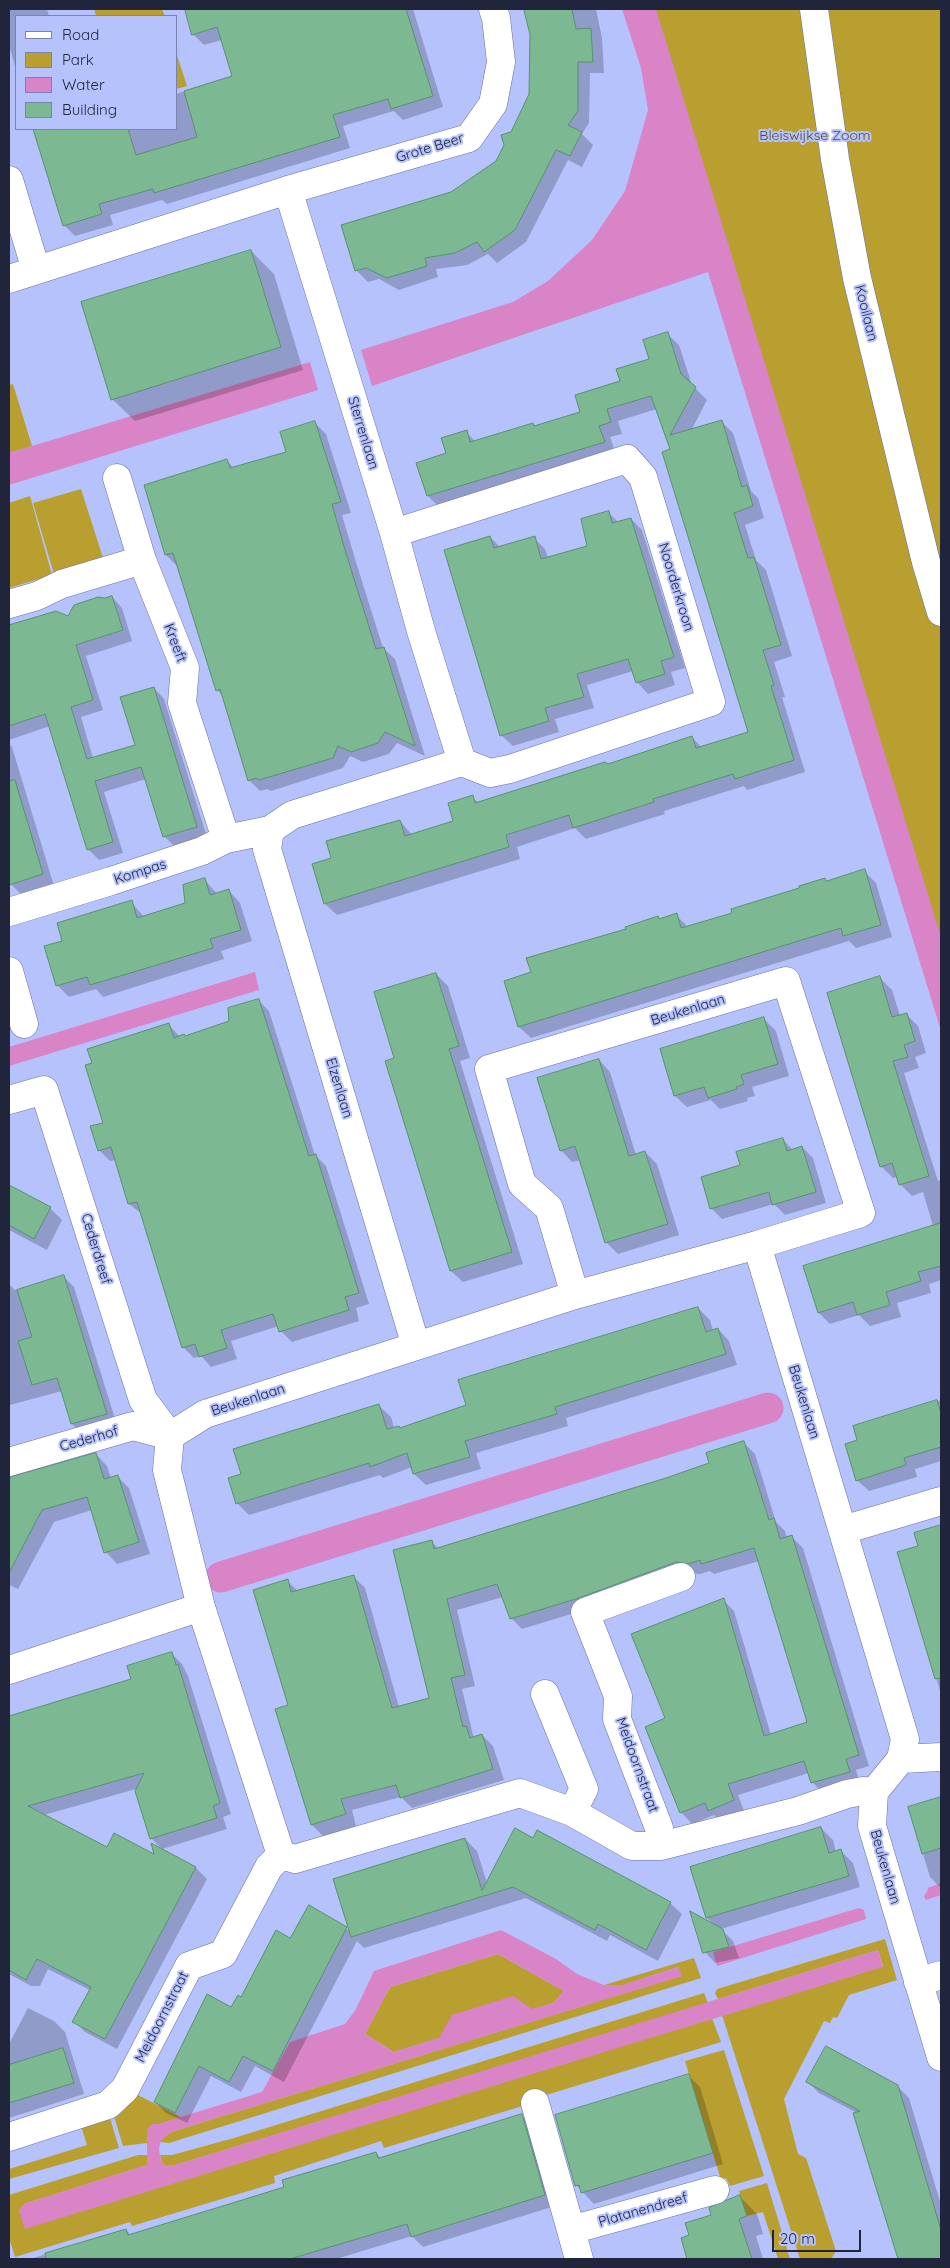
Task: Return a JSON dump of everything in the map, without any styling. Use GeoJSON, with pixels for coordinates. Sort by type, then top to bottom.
{"type":"FeatureCollection","features":[{"type":"Feature","properties":{"kind":"street","name":"Grote Beer"},"geometry":{"type":"LineString","coordinates":[[288,190],[468,138],[494,104],[501,62],[493,9]]}},
{"type":"Feature","properties":{"kind":"street","name":"Kooilaan"},"geometry":{"type":"LineString","coordinates":[[814,9],[835,159],[857,278],[926,562],[941,612]]}},
{"type":"Feature","properties":{"kind":"street"},"geometry":{"type":"LineString","coordinates":[[9,180],[36,270]]}},
{"type":"Feature","properties":{"kind":"street"},"geometry":{"type":"LineString","coordinates":[[9,278],[288,190]]}},
{"type":"Feature","properties":{"kind":"street","name":"Sterrenlaan"},"geometry":{"type":"LineString","coordinates":[[288,190],[394,532],[421,631],[462,762]]}},
{"type":"Feature","properties":{"kind":"street","name":"Noorderkroon"},"geometry":{"type":"LineString","coordinates":[[394,532],[627,460],[643,477],[711,702],[510,769],[490,773],[462,762]]}},
{"type":"Feature","properties":{"kind":"street","name":"Kreeft"},"geometry":{"type":"LineString","coordinates":[[117,478],[142,560],[185,668],[182,703],[226,839]]}},
{"type":"Feature","properties":{"kind":"street"},"geometry":{"type":"LineString","coordinates":[[9,604],[36,596],[62,584],[142,560]]}},
{"type":"Feature","properties":{"kind":"street"},"geometry":{"type":"LineString","coordinates":[[270,830],[292,815],[462,762]]}},
{"type":"Feature","properties":{"kind":"street","name":"Kompas"},"geometry":{"type":"LineString","coordinates":[[9,912],[202,851],[226,839],[270,830]]}},
{"type":"Feature","properties":{"kind":"street","name":"Elzenlaan"},"geometry":{"type":"LineString","coordinates":[[270,830],[267,849],[416,1346]]}},
{"type":"Feature","properties":{"kind":"street"},"geometry":{"type":"LineString","coordinates":[[9,971],[24,1024]]}},
{"type":"Feature","properties":{"kind":"street","name":"Beukenlaan"},"geometry":{"type":"LineString","coordinates":[[170,1436],[205,1414],[574,1295],[757,1245],[861,1212],[786,981],[489,1069],[522,1184],[549,1208],[574,1295]]}},
{"type":"Feature","properties":{"kind":"street","name":"Cederdreef"},"geometry":{"type":"LineString","coordinates":[[9,1100],[44,1090],[143,1400],[170,1436]]}},
{"type":"Feature","properties":{"kind":"street","name":"Beukenlaan"},"geometry":{"type":"LineString","coordinates":[[757,1245],[905,1739],[902,1759]]}},
{"type":"Feature","properties":{"kind":"street","name":"Cederhof"},"geometry":{"type":"LineString","coordinates":[[9,1462],[133,1426],[170,1436]]}},
{"type":"Feature","properties":{"kind":"street"},"geometry":{"type":"LineString","coordinates":[[170,1436],[168,1470],[200,1607],[281,1855],[295,1859],[520,1792],[572,1812],[632,1846],[661,1846],[798,1812],[847,1794],[874,1792],[902,1759],[941,1757]]}},
{"type":"Feature","properties":{"kind":"street"},"geometry":{"type":"LineString","coordinates":[[843,1530],[941,1500]]}},
{"type":"Feature","properties":{"kind":"street","name":"Meidoornstraat"},"geometry":{"type":"LineString","coordinates":[[661,1846],[659,1828],[617,1719],[618,1696],[585,1612],[681,1577]]}},
{"type":"Feature","properties":{"kind":"street"},"geometry":{"type":"LineString","coordinates":[[9,1670],[200,1607]]}},
{"type":"Feature","properties":{"kind":"street"},"geometry":{"type":"LineString","coordinates":[[545,1694],[584,1789],[572,1812]]}},
{"type":"Feature","properties":{"kind":"street","name":"Beukenlaan"},"geometry":{"type":"LineString","coordinates":[[874,1792],[872,1826],[930,1978],[941,2057]]}},
{"type":"Feature","properties":{"kind":"street","name":"Meidoornstraat"},"geometry":{"type":"LineString","coordinates":[[9,2137],[108,2105],[125,2089],[188,1966],[223,1954],[269,1867],[281,1855]]}},
{"type":"Feature","properties":{"kind":"street"},"geometry":{"type":"LineString","coordinates":[[536,2103],[579,2259]]}},
{"type":"Feature","properties":{"kind":"street","name":"Platanendreef"},"geometry":{"type":"LineString","coordinates":[[571,2230],[714,2190]]}},
{"type":"Feature","properties":{"kind":"green space"},"geometry":{"type":"Polygon","coordinates":[[[94,9],[162,9],[165,15],[96,15],[94,9]]]}},
{"type":"Feature","properties":{"kind":"green space","name":"Bleiswijkse Zoom"},"geometry":{"type":"Polygon","coordinates":[[[643,9],[941,9],[941,992],[643,9]]]}},
{"type":"Feature","properties":{"kind":"green space"},"geometry":{"type":"Polygon","coordinates":[[[178,58],[187,86],[178,88],[178,58]]]}},
{"type":"Feature","properties":{"kind":"green space"},"geometry":{"type":"Polygon","coordinates":[[[13,384],[32,446],[9,453],[9,385],[13,384]]]}},
{"type":"Feature","properties":{"kind":"green space"},"geometry":{"type":"Polygon","coordinates":[[[81,489],[103,558],[54,574],[33,503],[81,489]]]}},
{"type":"Feature","properties":{"kind":"green space"},"geometry":{"type":"Polygon","coordinates":[[[30,496],[52,575],[9,588],[9,503],[30,496]]]}},
{"type":"Feature","properties":{"kind":"green space"},"geometry":{"type":"Polygon","coordinates":[[[885,1939],[897,1980],[849,1995],[837,2018],[833,2017],[830,2023],[824,2021],[784,2099],[798,2154],[806,2158],[836,2251],[831,2259],[800,2259],[722,2015],[883,1966],[878,1950],[718,1999],[715,1993],[717,1989],[885,1939]]]}},
{"type":"Feature","properties":{"kind":"green space"},"geometry":{"type":"Polygon","coordinates":[[[498,1954],[564,1991],[553,2003],[394,2052],[365,2034],[390,1987],[498,1954]]]}},
{"type":"Feature","properties":{"kind":"green space"},"geometry":{"type":"Polygon","coordinates":[[[694,1958],[701,1978],[169,2143],[160,2142],[163,2137],[174,2131],[681,1976],[678,1967],[623,1985],[604,1985],[694,1958]]]}},
{"type":"Feature","properties":{"kind":"green space"},"geometry":{"type":"Polygon","coordinates":[[[704,1993],[708,2003],[175,2165],[166,2166],[162,2163],[160,2155],[172,2155],[234,2138],[704,1993]]]}},
{"type":"Feature","properties":{"kind":"green space"},"geometry":{"type":"Polygon","coordinates":[[[712,2018],[721,2042],[526,2101],[526,2105],[384,2148],[381,2141],[274,2176],[275,2183],[132,2226],[130,2222],[15,2257],[9,2238],[9,2195],[138,2155],[147,2155],[147,2165],[24,2204],[19,2211],[712,2018]]]}},
{"type":"Feature","properties":{"kind":"green space"},"geometry":{"type":"Polygon","coordinates":[[[724,2050],[764,2176],[730,2186],[726,2178],[721,2180],[685,2061],[724,2050]]]}},
{"type":"Feature","properties":{"kind":"green space"},"geometry":{"type":"Polygon","coordinates":[[[134,2093],[181,2117],[147,2129],[147,2143],[123,2146],[113,2113],[134,2093]]]}},
{"type":"Feature","properties":{"kind":"green space"},"geometry":{"type":"Polygon","coordinates":[[[109,2115],[119,2148],[9,2179],[9,2169],[87,2145],[81,2126],[109,2115]]]}},
{"type":"Feature","properties":{"kind":"green space"},"geometry":{"type":"Polygon","coordinates":[[[767,2183],[790,2259],[778,2259],[763,2212],[747,2216],[739,2191],[767,2183]]]}},
{"type":"Feature","properties":{"kind":"water"},"geometry":{"type":"Polygon","coordinates":[[[622,9],[656,9],[941,937],[941,1031],[708,272],[372,386],[361,350],[513,302],[548,281],[592,240],[625,191],[648,110],[641,68],[622,9]]]}},
{"type":"Feature","properties":{"kind":"water"},"geometry":{"type":"Polygon","coordinates":[[[310,362],[318,390],[9,485],[9,453],[310,362]]]}},
{"type":"Feature","properties":{"kind":"water"},"geometry":{"type":"Polygon","coordinates":[[[255,972],[259,990],[9,1066],[9,1047],[255,972]]]}},
{"type":"Feature","properties":{"kind":"water"},"geometry":{"type":"Polygon","coordinates":[[[941,1883],[941,1895],[926,1900],[924,1896],[928,1888],[941,1883]]]}},
{"type":"Feature","properties":{"kind":"water"},"geometry":{"type":"Polygon","coordinates":[[[859,1908],[864,1910],[866,1919],[717,1966],[713,1952],[859,1908]]]}},
{"type":"Feature","properties":{"kind":"water"},"geometry":{"type":"Polygon","coordinates":[[[501,1930],[556,1959],[577,1974],[604,1985],[623,1985],[678,1967],[682,1976],[174,2131],[165,2137],[160,2144],[162,2163],[166,2166],[175,2165],[878,1950],[883,1967],[25,2229],[19,2211],[24,2204],[147,2165],[147,2129],[152,2124],[158,2124],[262,2092],[290,2042],[345,2024],[356,2009],[374,1971],[501,1930]],[[498,1954],[390,1987],[365,2034],[394,2052],[439,2038],[452,2015],[513,1996],[532,2009],[553,2003],[564,1991],[498,1954]]]}},
{"type":"Feature","properties":{"kind":"building"},"geometry":{"type":"Polygon","coordinates":[[[185,9],[406,9],[433,96],[391,109],[388,99],[333,115],[340,137],[154,193],[153,189],[99,204],[102,214],[63,226],[33,130],[128,130],[136,155],[197,137],[184,91],[232,76],[217,27],[192,35],[185,9]]]}},
{"type":"Feature","properties":{"kind":"building"},"geometry":{"type":"Polygon","coordinates":[[[524,9],[572,9],[576,29],[591,28],[593,62],[578,62],[578,111],[568,125],[582,132],[570,156],[556,150],[515,230],[484,252],[477,242],[455,253],[425,258],[427,266],[387,278],[366,268],[355,271],[341,225],[451,192],[496,161],[504,145],[501,135],[511,132],[529,94],[530,35],[524,9]]]}},
{"type":"Feature","properties":{"kind":"building"},"geometry":{"type":"Polygon","coordinates":[[[251,250],[281,347],[111,400],[81,302],[251,250]]]}},
{"type":"Feature","properties":{"kind":"building"},"geometry":{"type":"Polygon","coordinates":[[[668,332],[681,374],[696,387],[670,435],[722,420],[742,487],[747,485],[753,506],[734,513],[748,558],[754,557],[781,645],[763,650],[774,685],[771,686],[794,760],[735,779],[733,774],[653,799],[654,802],[573,828],[569,815],[506,835],[509,847],[324,904],[312,864],[331,858],[326,841],[400,820],[405,836],[453,821],[448,803],[473,795],[475,803],[605,762],[608,764],[692,736],[696,748],[748,732],[662,452],[670,449],[651,396],[607,409],[611,422],[599,426],[605,442],[427,496],[416,463],[446,453],[441,438],[467,430],[470,442],[533,423],[534,426],[580,412],[575,395],[620,381],[616,369],[649,359],[643,340],[668,332]]]}},
{"type":"Feature","properties":{"kind":"building"},"geometry":{"type":"Polygon","coordinates":[[[315,421],[341,502],[332,504],[345,550],[376,649],[384,647],[415,746],[385,732],[378,743],[351,752],[338,746],[333,758],[259,780],[256,778],[248,781],[220,689],[216,691],[173,553],[165,555],[144,485],[227,459],[230,468],[286,452],[280,432],[315,421]]]}},
{"type":"Feature","properties":{"kind":"building"},"geometry":{"type":"Polygon","coordinates":[[[609,511],[612,523],[631,518],[674,657],[661,661],[665,674],[636,683],[628,659],[577,674],[584,697],[545,708],[549,721],[500,736],[444,550],[490,536],[494,548],[535,536],[541,559],[587,546],[581,519],[609,511]]]}},
{"type":"Feature","properties":{"kind":"building"},"geometry":{"type":"Polygon","coordinates":[[[112,596],[123,630],[76,645],[93,700],[71,707],[87,759],[135,745],[120,697],[154,687],[197,827],[163,837],[141,767],[95,781],[113,842],[87,850],[45,714],[9,726],[9,625],[56,611],[68,616],[74,605],[98,597],[112,596]]]}},
{"type":"Feature","properties":{"kind":"building"},"geometry":{"type":"Polygon","coordinates":[[[15,780],[43,874],[9,885],[9,781],[15,780]]]}},
{"type":"Feature","properties":{"kind":"building"},"geometry":{"type":"Polygon","coordinates":[[[865,869],[881,925],[843,936],[841,928],[518,1027],[504,981],[531,972],[526,958],[626,929],[625,927],[658,916],[659,919],[677,913],[681,928],[732,913],[731,909],[799,888],[799,886],[825,878],[826,881],[865,869]]]}},
{"type":"Feature","properties":{"kind":"building"},"geometry":{"type":"Polygon","coordinates":[[[205,878],[210,895],[229,889],[241,930],[210,939],[213,948],[157,965],[90,985],[87,977],[56,986],[44,946],[62,941],[57,923],[132,900],[137,918],[185,903],[183,885],[205,878]]]}},
{"type":"Feature","properties":{"kind":"building"},"geometry":{"type":"Polygon","coordinates":[[[436,973],[459,1046],[449,1049],[512,1252],[450,1271],[385,1061],[394,1058],[374,992],[436,973]]]}},
{"type":"Feature","properties":{"kind":"building"},"geometry":{"type":"Polygon","coordinates":[[[880,976],[892,1017],[907,1013],[915,1041],[904,1045],[908,1057],[893,1061],[929,1176],[899,1185],[892,1163],[880,1167],[827,993],[880,976]]]}},
{"type":"Feature","properties":{"kind":"building"},"geometry":{"type":"Polygon","coordinates":[[[259,999],[309,1156],[316,1154],[359,1293],[345,1297],[349,1310],[279,1332],[273,1314],[221,1330],[227,1348],[199,1357],[195,1344],[182,1348],[137,1202],[128,1204],[111,1147],[98,1151],[90,1126],[103,1123],[85,1065],[92,1063],[87,1049],[169,1023],[174,1038],[184,1034],[185,1036],[229,1021],[228,1008],[259,999]]]}},
{"type":"Feature","properties":{"kind":"building"},"geometry":{"type":"Polygon","coordinates":[[[764,1017],[778,1064],[741,1075],[744,1084],[736,1087],[737,1089],[708,1098],[704,1087],[674,1096],[660,1049],[764,1017]]]}},
{"type":"Feature","properties":{"kind":"building"},"geometry":{"type":"Polygon","coordinates":[[[599,1059],[629,1156],[645,1151],[668,1224],[605,1243],[575,1146],[560,1151],[537,1078],[599,1059]]]}},
{"type":"Feature","properties":{"kind":"building"},"geometry":{"type":"Polygon","coordinates":[[[783,1138],[787,1151],[802,1146],[816,1192],[772,1205],[769,1192],[710,1209],[701,1177],[740,1165],[736,1152],[783,1138]]]}},
{"type":"Feature","properties":{"kind":"building"},"geometry":{"type":"Polygon","coordinates":[[[9,1185],[51,1207],[34,1239],[9,1225],[9,1185]]]}},
{"type":"Feature","properties":{"kind":"building"},"geometry":{"type":"Polygon","coordinates":[[[941,1223],[941,1266],[918,1272],[921,1281],[886,1292],[890,1305],[857,1315],[853,1302],[818,1313],[803,1266],[941,1223]]]}},
{"type":"Feature","properties":{"kind":"building"},"geometry":{"type":"Polygon","coordinates":[[[64,1275],[107,1414],[71,1424],[57,1378],[32,1385],[18,1341],[32,1337],[17,1290],[64,1275]]]}},
{"type":"Feature","properties":{"kind":"building"},"geometry":{"type":"Polygon","coordinates":[[[698,1307],[706,1332],[718,1328],[726,1354],[555,1407],[557,1414],[465,1441],[470,1457],[413,1474],[407,1453],[370,1467],[369,1463],[236,1504],[228,1478],[241,1474],[233,1449],[379,1404],[387,1429],[399,1426],[400,1428],[466,1405],[458,1380],[698,1307]]]}},
{"type":"Feature","properties":{"kind":"building"},"geometry":{"type":"Polygon","coordinates":[[[937,1400],[941,1413],[941,1447],[904,1458],[906,1465],[856,1481],[845,1444],[857,1440],[853,1426],[937,1400]]]}},
{"type":"Feature","properties":{"kind":"building"},"geometry":{"type":"Polygon","coordinates":[[[744,1441],[769,1520],[774,1518],[780,1539],[792,1535],[859,1755],[846,1759],[850,1772],[811,1783],[804,1761],[728,1784],[734,1800],[708,1811],[705,1803],[680,1813],[645,1727],[665,1718],[631,1634],[724,1598],[764,1736],[807,1722],[754,1548],[701,1564],[700,1560],[688,1564],[676,1562],[579,1598],[510,1619],[497,1584],[447,1599],[465,1675],[451,1678],[463,1727],[466,1726],[470,1738],[482,1734],[493,1769],[400,1798],[396,1785],[341,1799],[346,1814],[311,1825],[275,1709],[288,1705],[253,1590],[288,1579],[291,1592],[354,1575],[392,1708],[429,1698],[393,1550],[432,1540],[434,1549],[666,1478],[709,1463],[706,1453],[744,1441]]]}},
{"type":"Feature","properties":{"kind":"building"},"geometry":{"type":"Polygon","coordinates":[[[96,1453],[104,1479],[118,1475],[139,1542],[104,1553],[87,1497],[42,1510],[9,1573],[9,1481],[11,1477],[96,1453]]]}},
{"type":"Feature","properties":{"kind":"building"},"geometry":{"type":"Polygon","coordinates":[[[941,1525],[941,1678],[935,1679],[897,1552],[918,1546],[914,1533],[941,1525]]]}},
{"type":"Feature","properties":{"kind":"building"},"geometry":{"type":"Polygon","coordinates":[[[172,1652],[176,1665],[178,1664],[220,1803],[213,1806],[217,1818],[150,1839],[135,1791],[144,1773],[28,1806],[107,1847],[114,1833],[154,1854],[151,1843],[196,1867],[105,2039],[72,2022],[91,1987],[37,1959],[26,1980],[9,1970],[9,1716],[131,1679],[127,1666],[172,1652]]]}},
{"type":"Feature","properties":{"kind":"building"},"geometry":{"type":"Polygon","coordinates":[[[941,1797],[941,1848],[922,1854],[908,1807],[941,1797]]]}},
{"type":"Feature","properties":{"kind":"building"},"geometry":{"type":"Polygon","coordinates":[[[821,1827],[829,1853],[841,1849],[849,1876],[706,1918],[690,1867],[821,1827]]]}},
{"type":"Feature","properties":{"kind":"building"},"geometry":{"type":"Polygon","coordinates":[[[515,1828],[533,1838],[537,1830],[671,1902],[646,1950],[598,1924],[595,1930],[513,1887],[351,1937],[333,1879],[465,1838],[482,1890],[515,1828]]]}},
{"type":"Feature","properties":{"kind":"building"},"geometry":{"type":"Polygon","coordinates":[[[309,1905],[347,1927],[273,2071],[243,2056],[229,2082],[199,2066],[175,2113],[154,2102],[207,1994],[231,2007],[238,1995],[241,1997],[276,1930],[290,1938],[309,1905]]]}},
{"type":"Feature","properties":{"kind":"building"},"geometry":{"type":"Polygon","coordinates":[[[690,1911],[723,1929],[729,1947],[703,1953],[690,1911]]]}},
{"type":"Feature","properties":{"kind":"building"},"geometry":{"type":"Polygon","coordinates":[[[826,2046],[898,2085],[941,2230],[941,2259],[898,2259],[853,2113],[860,2111],[806,2082],[826,2046]]]}},
{"type":"Feature","properties":{"kind":"building"},"geometry":{"type":"Polygon","coordinates":[[[63,2048],[74,2083],[9,2103],[9,2065],[63,2048]]]}},
{"type":"Feature","properties":{"kind":"building"},"geometry":{"type":"Polygon","coordinates":[[[689,2074],[713,2153],[581,2193],[579,2185],[575,2186],[555,2115],[689,2074]]]}},
{"type":"Feature","properties":{"kind":"building"},"geometry":{"type":"Polygon","coordinates":[[[522,2114],[545,2195],[411,2237],[407,2224],[290,2259],[46,2259],[45,2253],[126,2229],[128,2235],[284,2187],[282,2180],[376,2152],[378,2158],[522,2114]]]}},
{"type":"Feature","properties":{"kind":"building"},"geometry":{"type":"Polygon","coordinates":[[[740,2195],[747,2216],[739,2219],[752,2259],[687,2259],[681,2238],[689,2235],[685,2223],[711,2215],[709,2208],[740,2195]]]}},
{"type":"Feature","properties":{"kind":"waterway"},"geometry":{"type":"LineString","coordinates":[[221,1577],[768,1408]]}}]}
